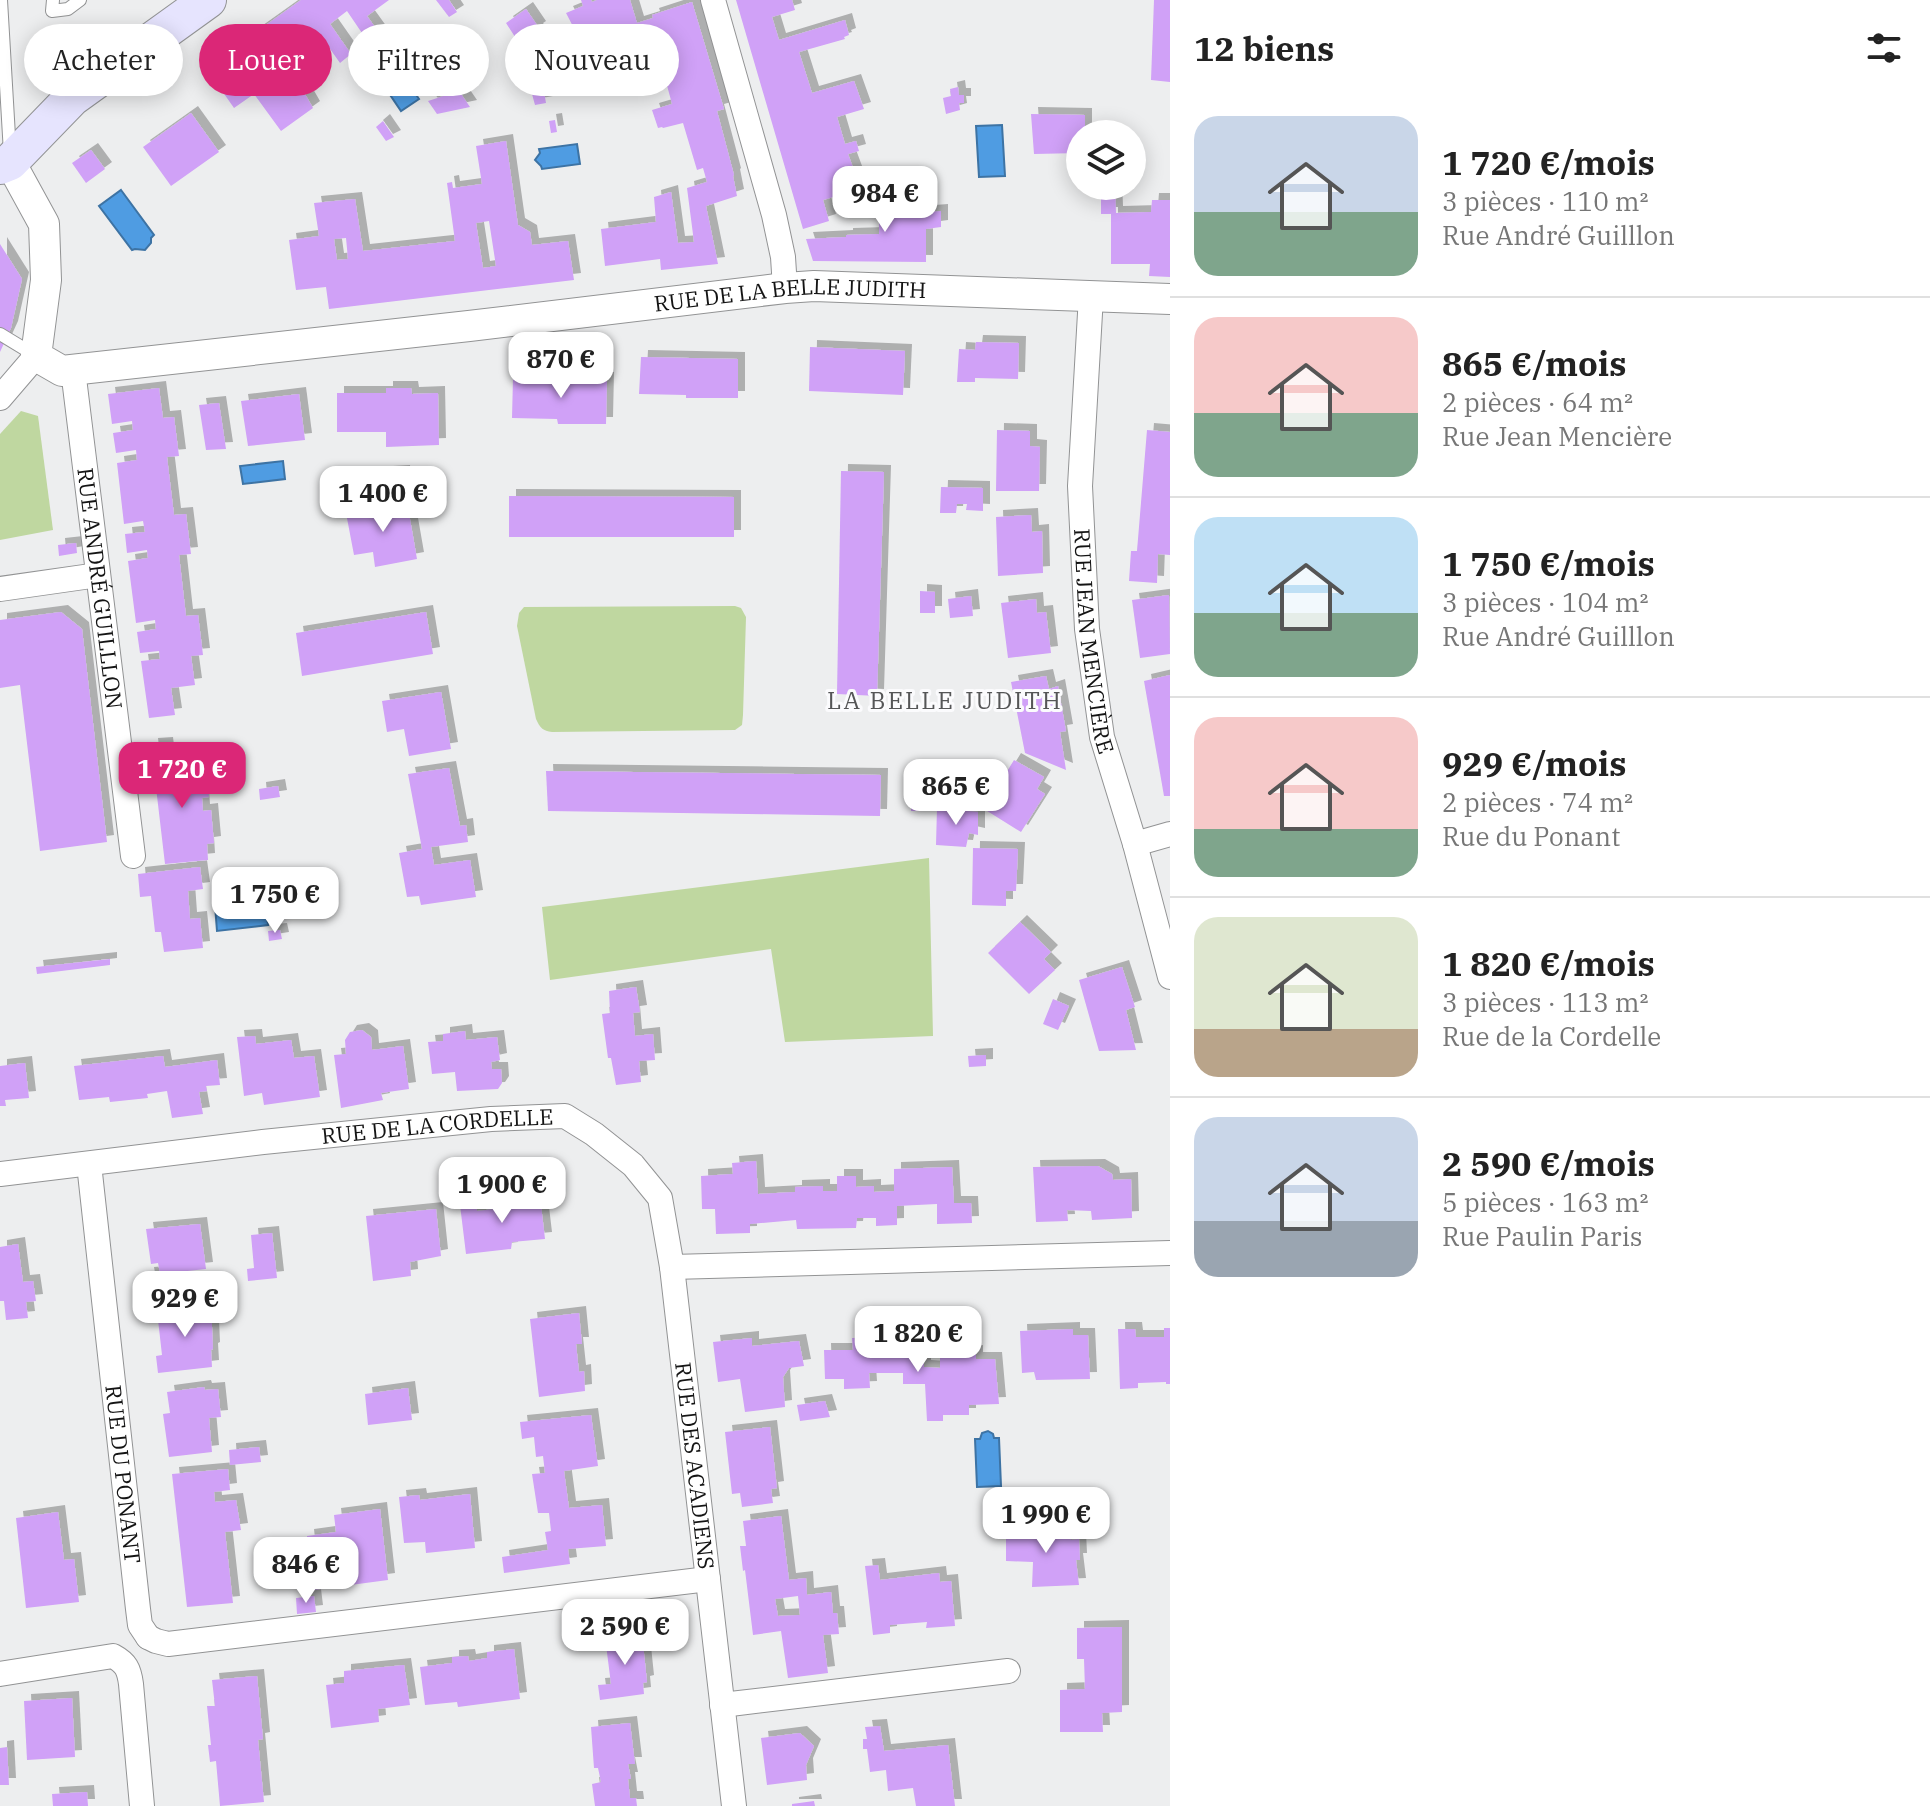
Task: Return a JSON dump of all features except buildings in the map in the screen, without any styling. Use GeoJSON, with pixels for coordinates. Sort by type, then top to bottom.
{"type":"FeatureCollection","features":[{"type":"Feature","properties":{"kind":"main road"},"geometry":{"type":"LineString","coordinates":[[5,164],[72,98],[208,0]]}},
{"type":"Feature","properties":{"kind":"street"},"geometry":{"type":"LineString","coordinates":[[713,0],[774,215],[783,257],[785,288]]}},
{"type":"Feature","properties":{"kind":"street"},"geometry":{"type":"LineString","coordinates":[[0,398],[36,356],[46,280],[44,224],[5,164]]}},
{"type":"Feature","properties":{"kind":"street","name":"RUE DE LA BELLE JUDITH"},"geometry":{"type":"LineString","coordinates":[[36,356],[62,371],[814,286],[1170,299]]}},
{"type":"Feature","properties":{"kind":"street","name":"RUE JEAN MENCIÈRE"},"geometry":{"type":"LineString","coordinates":[[1091,296],[1080,486],[1087,629],[1102,737],[1135,844],[1170,977]]}},
{"type":"Feature","properties":{"kind":"street","name":"RUE ANDRÉ GUILLLON"},"geometry":{"type":"LineString","coordinates":[[73,370],[133,856]]}},
{"type":"Feature","properties":{"kind":"street"},"geometry":{"type":"LineString","coordinates":[[0,589],[98,575]]}},
{"type":"Feature","properties":{"kind":"street"},"geometry":{"type":"LineString","coordinates":[[1135,844],[1170,834]]}},
{"type":"Feature","properties":{"kind":"street","name":"RUE DE LA CORDELLE"},"geometry":{"type":"LineString","coordinates":[[0,1174],[294,1139],[491,1119],[565,1116],[633,1165],[660,1198],[672,1267]]}},
{"type":"Feature","properties":{"kind":"street","name":"RUE DU PONANT"},"geometry":{"type":"LineString","coordinates":[[89,1164],[138,1609],[140,1625],[148,1637]]}},
{"type":"Feature","properties":{"kind":"street"},"geometry":{"type":"LineString","coordinates":[[672,1267],[1170,1253]]}},
{"type":"Feature","properties":{"kind":"street","name":"RUE DES ACADIENS"},"geometry":{"type":"LineString","coordinates":[[672,1267],[734,1806]]}},
{"type":"Feature","properties":{"kind":"street"},"geometry":{"type":"LineString","coordinates":[[124,1662],[148,1637],[168,1644],[708,1579]]}},
{"type":"Feature","properties":{"kind":"street"},"geometry":{"type":"LineString","coordinates":[[0,1674],[113,1656],[124,1662],[131,1684],[142,1806]]}},
{"type":"Feature","properties":{"kind":"street"},"geometry":{"type":"LineString","coordinates":[[722,1705],[1008,1671]]}},
{"type":"Feature","properties":{"kind":"lane"},"geometry":{"type":"LineString","coordinates":[[1,0],[5,164]]}},
{"type":"Feature","properties":{"kind":"lane"},"geometry":{"type":"LineString","coordinates":[[53,0],[52,11],[68,9],[80,0]]}},
{"type":"Feature","properties":{"kind":"lane"},"geometry":{"type":"LineString","coordinates":[[0,334],[36,356]]}},
{"type":"Feature","properties":{"kind":"green space"},"geometry":{"type":"Polygon","coordinates":[[[21,411],[38,416],[53,530],[0,540],[0,434],[21,411]]]}},
{"type":"Feature","properties":{"kind":"green space"},"geometry":{"type":"Polygon","coordinates":[[[524,607],[741,608],[746,617],[743,715],[742,725],[735,730],[552,732],[539,725],[517,626],[519,613],[524,607]]]}},
{"type":"Feature","properties":{"kind":"green space"},"geometry":{"type":"Polygon","coordinates":[[[929,858],[933,1036],[785,1042],[771,949],[550,980],[542,907],[929,858]]]}},
{"type":"Feature","properties":{"kind":"water"},"geometry":{"type":"Polygon","coordinates":[[[391,96],[417,96],[419,99],[401,111],[391,96]]]}},
{"type":"Feature","properties":{"kind":"water"},"geometry":{"type":"Polygon","coordinates":[[[1002,125],[1005,176],[979,177],[976,126],[1002,125]]]}},
{"type":"Feature","properties":{"kind":"water"},"geometry":{"type":"Polygon","coordinates":[[[577,144],[580,164],[542,169],[535,160],[539,149],[577,144]]]}},
{"type":"Feature","properties":{"kind":"water"},"geometry":{"type":"Polygon","coordinates":[[[121,190],[154,235],[145,250],[132,250],[99,206],[121,190]]]}},
{"type":"Feature","properties":{"kind":"water"},"geometry":{"type":"Polygon","coordinates":[[[283,461],[285,479],[243,484],[240,466],[283,461]]]}},
{"type":"Feature","properties":{"kind":"water"},"geometry":{"type":"Polygon","coordinates":[[[265,898],[268,925],[217,931],[215,905],[265,898]]]}},
{"type":"Feature","properties":{"kind":"water"},"geometry":{"type":"Polygon","coordinates":[[[988,1431],[994,1438],[999,1438],[1001,1486],[977,1487],[975,1439],[980,1439],[982,1433],[988,1431]]]}},
{"type":"Feature","properties":{"kind":"district","name":"LA BELLE JUDITH"},"geometry":{"type":"Point","coordinates":[945,701]}}]}
